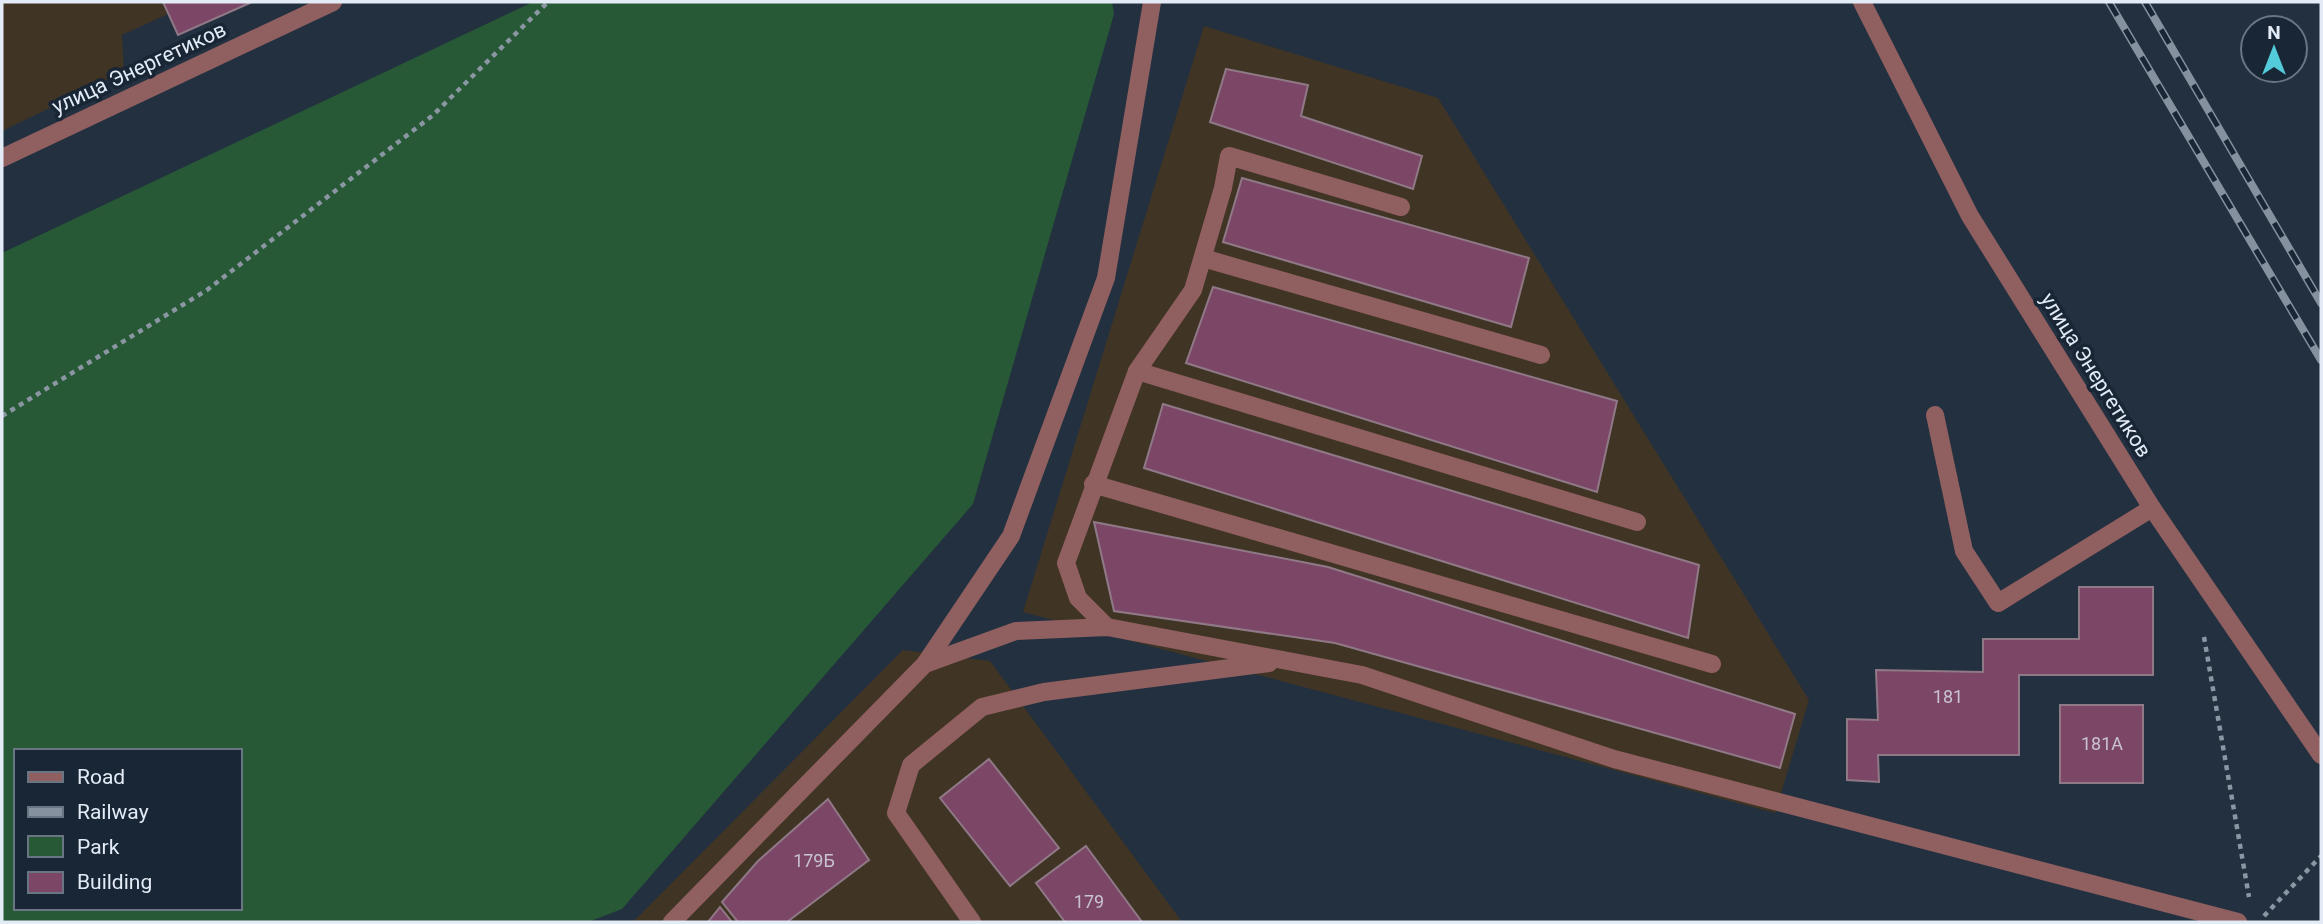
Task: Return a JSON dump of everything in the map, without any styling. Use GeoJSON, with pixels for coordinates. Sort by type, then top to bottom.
{"type":"FeatureCollection","features":[{"type":"Feature","properties":{"kind":"street","name":"улица Энергетиков"},"geometry":{"type":"LineString","coordinates":[[2,158],[333,2]]}},
{"type":"Feature","properties":{"kind":"street"},"geometry":{"type":"LineString","coordinates":[[672,922],[925,664],[1011,536],[1106,278],[1152,2]]}},
{"type":"Feature","properties":{"kind":"street","name":"улица Энергетиков"},"geometry":{"type":"LineString","coordinates":[[1862,2],[1970,216],[2152,508],[2321,755]]}},
{"type":"Feature","properties":{"kind":"street"},"geometry":{"type":"LineString","coordinates":[[1107,627],[1078,598],[1066,563],[1137,371],[1194,290],[1223,188],[1229,156],[1401,207]]}},
{"type":"Feature","properties":{"kind":"street"},"geometry":{"type":"LineString","coordinates":[[1203,258],[1541,355]]}},
{"type":"Feature","properties":{"kind":"street"},"geometry":{"type":"LineString","coordinates":[[1137,371],[1637,522]]}},
{"type":"Feature","properties":{"kind":"street"},"geometry":{"type":"LineString","coordinates":[[1935,415],[1964,551],[1998,603],[2152,508]]}},
{"type":"Feature","properties":{"kind":"street"},"geometry":{"type":"LineString","coordinates":[[1094,484],[1712,664]]}},
{"type":"Feature","properties":{"kind":"street"},"geometry":{"type":"LineString","coordinates":[[925,664],[1016,631],[1107,627],[1362,675],[1614,759],[2238,922]]}},
{"type":"Feature","properties":{"kind":"street"},"geometry":{"type":"LineString","coordinates":[[972,922],[896,813],[911,765],[956,726],[982,707],[1044,692],[1286,661]]}},
{"type":"Feature","properties":{"kind":"path"},"geometry":{"type":"LineString","coordinates":[[2,416],[207,290],[432,116],[548,2]]}},
{"type":"Feature","properties":{"kind":"path"},"geometry":{"type":"LineString","coordinates":[[2204,634],[2251,908]]}},
{"type":"Feature","properties":{"kind":"path"},"geometry":{"type":"LineString","coordinates":[[2259,922],[2321,856]]}},
{"type":"Feature","properties":{"kind":"shaded area"},"geometry":{"type":"Polygon","coordinates":[[[2,2],[252,2],[178,35],[168,14],[122,35],[124,72],[2,131],[2,2]]]}},
{"type":"Feature","properties":{"kind":"shaded area"},"geometry":{"type":"Polygon","coordinates":[[[1204,26],[1438,98],[1809,700],[1775,813],[1023,612],[1204,26]]]}},
{"type":"Feature","properties":{"kind":"shaded area"},"geometry":{"type":"Polygon","coordinates":[[[903,650],[990,661],[1182,922],[633,922],[903,650]]]}},
{"type":"Feature","properties":{"kind":"green space"},"geometry":{"type":"Polygon","coordinates":[[[533,2],[1112,2],[1114,14],[973,504],[622,909],[588,922],[2,922],[2,253],[533,2]]]}},
{"type":"Feature","properties":{"kind":"building"},"geometry":{"type":"Polygon","coordinates":[[[163,2],[252,2],[178,35],[163,2]]]}},
{"type":"Feature","properties":{"kind":"building"},"geometry":{"type":"Polygon","coordinates":[[[1226,69],[1308,85],[1301,116],[1422,156],[1413,189],[1210,122],[1226,69]]]}},
{"type":"Feature","properties":{"kind":"building"},"geometry":{"type":"Polygon","coordinates":[[[1242,178],[1529,258],[1511,327],[1223,242],[1242,178]]]}},
{"type":"Feature","properties":{"kind":"building"},"geometry":{"type":"Polygon","coordinates":[[[1213,287],[1617,401],[1597,492],[1186,363],[1213,287]]]}},
{"type":"Feature","properties":{"kind":"building"},"geometry":{"type":"Polygon","coordinates":[[[1163,404],[1699,565],[1688,638],[1144,468],[1163,404]]]}},
{"type":"Feature","properties":{"kind":"building"},"geometry":{"type":"Polygon","coordinates":[[[1094,522],[1328,567],[1795,714],[1780,768],[1335,643],[1114,611],[1094,522]]]}},
{"type":"Feature","properties":{"kind":"building"},"geometry":{"type":"Polygon","coordinates":[[[2079,587],[2153,587],[2153,675],[2019,675],[2019,755],[1878,755],[1879,782],[1847,780],[1847,719],[1878,720],[1876,670],[1983,672],[1983,639],[2079,639],[2079,587]]]}},
{"type":"Feature","properties":{"kind":"building"},"geometry":{"type":"Polygon","coordinates":[[[2060,705],[2143,705],[2143,783],[2060,783],[2060,705]]]}},
{"type":"Feature","properties":{"kind":"building"},"geometry":{"type":"Polygon","coordinates":[[[989,759],[1059,848],[1010,886],[940,798],[989,759]]]}},
{"type":"Feature","properties":{"kind":"building"},"geometry":{"type":"Polygon","coordinates":[[[828,799],[869,860],[787,922],[738,922],[722,902],[758,861],[828,799]]]}},
{"type":"Feature","properties":{"kind":"building"},"geometry":{"type":"Polygon","coordinates":[[[1086,846],[1142,922],[1065,922],[1036,883],[1086,846]]]}},
{"type":"Feature","properties":{"kind":"building"},"geometry":{"type":"Polygon","coordinates":[[[720,907],[732,922],[708,922],[720,907]]]}},
{"type":"Feature","properties":{"kind":"railway"},"geometry":{"type":"LineString","coordinates":[[2109,2],[2321,360]]}},
{"type":"Feature","properties":{"kind":"railway"},"geometry":{"type":"LineString","coordinates":[[2145,2],[2321,303]]}}]}
